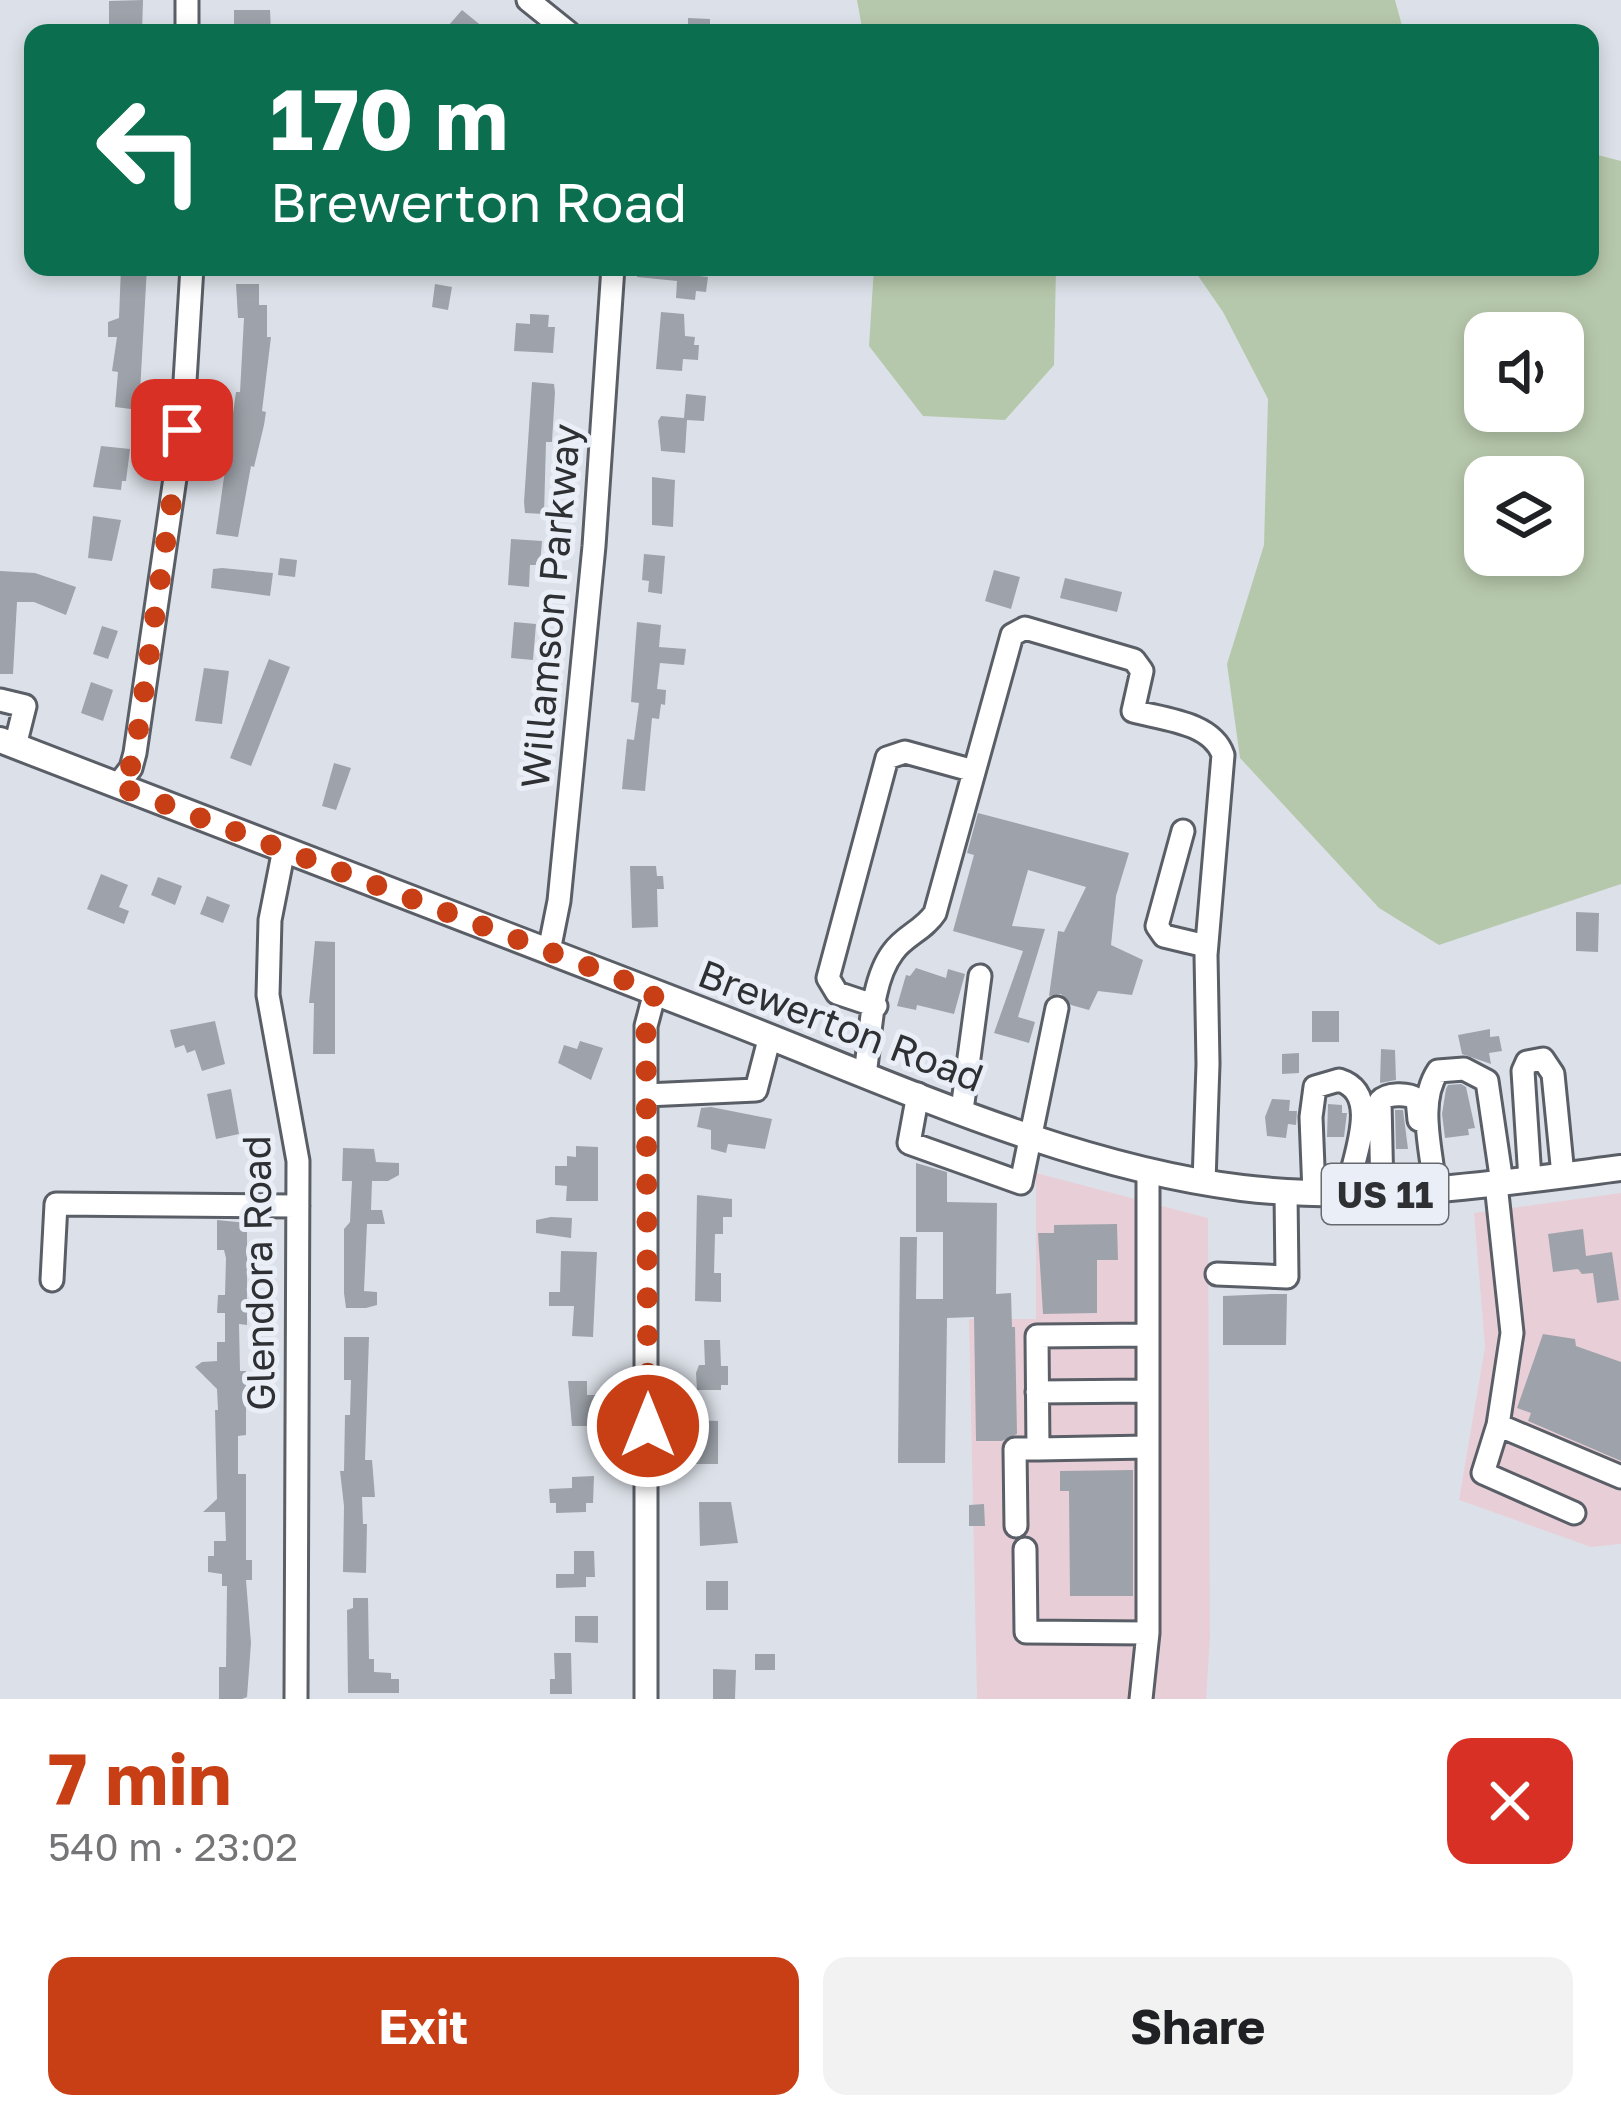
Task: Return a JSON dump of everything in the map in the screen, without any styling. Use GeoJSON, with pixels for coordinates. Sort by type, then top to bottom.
{"type":"FeatureCollection","features":[{"type":"Feature","properties":{"kind":"main road","name":"Brewerton Road"},"geometry":{"type":"LineString","coordinates":[[8,743],[919,1094],[1148,1172],[1286,1192],[1382,1194],[1621,1168]]}},
{"type":"Feature","properties":{"kind":"street"},"geometry":{"type":"LineString","coordinates":[[528,0],[558,24]]}},
{"type":"Feature","properties":{"kind":"street"},"geometry":{"type":"LineString","coordinates":[[117,786],[135,753],[182,430],[192,276]]}},
{"type":"Feature","properties":{"kind":"street","name":"Willamson Parkway"},"geometry":{"type":"LineString","coordinates":[[549,951],[559,901],[594,546],[612,276]]}},
{"type":"Feature","properties":{"kind":"street"},"geometry":{"type":"LineString","coordinates":[[866,1073],[885,967],[894,950],[934,913],[1012,635],[1025,628],[1135,660],[1142,671],[1133,711],[1206,732],[1218,742],[1222,755],[1206,946],[1204,1182]]}},
{"type":"Feature","properties":{"kind":"street"},"geometry":{"type":"LineString","coordinates":[[0,700],[25,706],[8,743]]}},
{"type":"Feature","properties":{"kind":"street"},"geometry":{"type":"LineString","coordinates":[[876,1006],[837,993],[827,978],[887,758],[904,752],[974,771]]}},
{"type":"Feature","properties":{"kind":"street"},"geometry":{"type":"LineString","coordinates":[[1183,831],[1156,926],[1164,936],[1206,946]]}},
{"type":"Feature","properties":{"kind":"street","name":"Glendora Road"},"geometry":{"type":"LineString","coordinates":[[284,850],[270,920],[268,995],[298,1161],[296,1699]]}},
{"type":"Feature","properties":{"kind":"street"},"geometry":{"type":"LineString","coordinates":[[962,1110],[980,976]]}},
{"type":"Feature","properties":{"kind":"street"},"geometry":{"type":"LineString","coordinates":[[646,1699],[646,1026],[655,992]]}},
{"type":"Feature","properties":{"kind":"street"},"geometry":{"type":"LineString","coordinates":[[919,1094],[909,1143],[1021,1183],[1057,1007]]}},
{"type":"Feature","properties":{"kind":"street"},"geometry":{"type":"LineString","coordinates":[[646,1096],[755,1090],[770,1036]]}},
{"type":"Feature","properties":{"kind":"street"},"geometry":{"type":"LineString","coordinates":[[1530,1179],[1523,1071],[1535,1059],[1543,1059],[1552,1074],[1563,1175]]}},
{"type":"Feature","properties":{"kind":"street"},"geometry":{"type":"LineString","coordinates":[[1427,1192],[1426,1114],[1433,1078],[1438,1071],[1463,1069],[1487,1082],[1511,1334],[1498,1425],[1483,1473],[1574,1513]]}},
{"type":"Feature","properties":{"kind":"street"},"geometry":{"type":"LineString","coordinates":[[1314,1193],[1311,1117],[1315,1087],[1339,1081],[1357,1090],[1361,1101],[1361,1138],[1351,1160],[1347,1194]]}},
{"type":"Feature","properties":{"kind":"street"},"geometry":{"type":"LineString","coordinates":[[1382,1194],[1380,1101],[1390,1095],[1417,1100],[1427,1192]]}},
{"type":"Feature","properties":{"kind":"street"},"geometry":{"type":"LineString","coordinates":[[1141,1699],[1148,1633],[1148,1172]]}},
{"type":"Feature","properties":{"kind":"street"},"geometry":{"type":"LineString","coordinates":[[1217,1274],[1287,1277],[1286,1192]]}},
{"type":"Feature","properties":{"kind":"street"},"geometry":{"type":"LineString","coordinates":[[52,1280],[56,1204],[298,1206]]}},
{"type":"Feature","properties":{"kind":"street"},"geometry":{"type":"LineString","coordinates":[[1038,1448],[1037,1336],[1148,1336]]}},
{"type":"Feature","properties":{"kind":"street"},"geometry":{"type":"LineString","coordinates":[[1037,1392],[1148,1391]]}},
{"type":"Feature","properties":{"kind":"street"},"geometry":{"type":"LineString","coordinates":[[1498,1425],[1621,1477]]}},
{"type":"Feature","properties":{"kind":"street"},"geometry":{"type":"LineString","coordinates":[[1016,1526],[1015,1449],[1148,1447]]}},
{"type":"Feature","properties":{"kind":"street"},"geometry":{"type":"LineString","coordinates":[[1025,1549],[1026,1632],[1148,1633]]}},
{"type":"Feature","properties":{"kind":"shaded area"},"geometry":{"type":"Polygon","coordinates":[[[1036,1173],[1208,1218],[1210,1638],[1206,1699],[977,1699],[969,1319],[1036,1319],[1036,1173]]]}},
{"type":"Feature","properties":{"kind":"shaded area"},"geometry":{"type":"Polygon","coordinates":[[[1621,1193],[1621,1544],[1591,1547],[1459,1500],[1485,1347],[1474,1213],[1621,1193]]]}},
{"type":"Feature","properties":{"kind":"green space"},"geometry":{"type":"Polygon","coordinates":[[[857,0],[1395,0],[1402,24],[861,24],[857,0]]]}},
{"type":"Feature","properties":{"kind":"green space"},"geometry":{"type":"Polygon","coordinates":[[[1599,155],[1621,161],[1621,884],[1439,945],[1379,908],[1240,758],[1227,664],[1264,545],[1268,399],[1223,312],[1198,276],[1599,276],[1599,155]]]}},
{"type":"Feature","properties":{"kind":"green space"},"geometry":{"type":"Polygon","coordinates":[[[873,276],[1056,276],[1054,365],[1005,420],[923,416],[869,346],[873,276]]]}},
{"type":"Feature","properties":{"kind":"building"},"geometry":{"type":"Polygon","coordinates":[[[143,0],[142,24],[109,24],[109,1],[143,0]]]}},
{"type":"Feature","properties":{"kind":"building"},"geometry":{"type":"Polygon","coordinates":[[[234,10],[270,10],[271,24],[234,24],[234,10]]]}},
{"type":"Feature","properties":{"kind":"building"},"geometry":{"type":"Polygon","coordinates":[[[462,10],[479,24],[450,24],[462,10]]]}},
{"type":"Feature","properties":{"kind":"building"},"geometry":{"type":"Polygon","coordinates":[[[688,18],[710,19],[710,24],[688,24],[688,18]]]}},
{"type":"Feature","properties":{"kind":"building"},"geometry":{"type":"Polygon","coordinates":[[[121,276],[146,276],[139,410],[115,407],[118,372],[112,371],[117,337],[108,337],[108,322],[119,318],[121,276]]]}},
{"type":"Feature","properties":{"kind":"building"},"geometry":{"type":"Polygon","coordinates":[[[637,277],[708,277],[706,292],[696,291],[695,300],[676,298],[677,281],[637,277]]]}},
{"type":"Feature","properties":{"kind":"building"},"geometry":{"type":"Polygon","coordinates":[[[236,284],[259,284],[259,305],[267,305],[267,337],[271,337],[264,425],[238,537],[216,534],[236,392],[240,392],[244,318],[238,318],[236,284]]]}},
{"type":"Feature","properties":{"kind":"building"},"geometry":{"type":"Polygon","coordinates":[[[435,284],[452,287],[448,310],[432,307],[435,284]]]}},
{"type":"Feature","properties":{"kind":"building"},"geometry":{"type":"Polygon","coordinates":[[[661,312],[684,314],[685,336],[695,337],[694,345],[699,345],[698,360],[683,359],[682,371],[656,369],[661,312]]]}},
{"type":"Feature","properties":{"kind":"building"},"geometry":{"type":"Polygon","coordinates":[[[530,314],[549,315],[548,327],[555,327],[553,353],[514,351],[516,323],[530,324],[530,314]]]}},
{"type":"Feature","properties":{"kind":"building"},"geometry":{"type":"Polygon","coordinates":[[[532,382],[554,384],[555,392],[552,442],[546,442],[544,514],[525,513],[524,502],[532,382]]]}},
{"type":"Feature","properties":{"kind":"building"},"geometry":{"type":"Polygon","coordinates":[[[686,394],[706,396],[704,421],[687,420],[685,453],[661,451],[658,421],[661,416],[684,418],[686,394]]]}},
{"type":"Feature","properties":{"kind":"building"},"geometry":{"type":"Polygon","coordinates":[[[101,446],[130,449],[121,490],[93,487],[101,446]]]}},
{"type":"Feature","properties":{"kind":"building"},"geometry":{"type":"Polygon","coordinates":[[[652,477],[675,480],[673,527],[652,525],[652,477]]]}},
{"type":"Feature","properties":{"kind":"building"},"geometry":{"type":"Polygon","coordinates":[[[93,516],[121,520],[112,561],[88,558],[93,516]]]}},
{"type":"Feature","properties":{"kind":"building"},"geometry":{"type":"Polygon","coordinates":[[[511,539],[542,541],[540,565],[530,565],[529,587],[508,585],[511,539]]]}},
{"type":"Feature","properties":{"kind":"building"},"geometry":{"type":"Polygon","coordinates":[[[644,554],[665,556],[662,594],[648,592],[649,581],[642,580],[644,554]]]}},
{"type":"Feature","properties":{"kind":"building"},"geometry":{"type":"Polygon","coordinates":[[[280,558],[297,560],[295,577],[278,575],[280,558]]]}},
{"type":"Feature","properties":{"kind":"building"},"geometry":{"type":"Polygon","coordinates":[[[213,569],[273,573],[270,596],[211,588],[213,569]]]}},
{"type":"Feature","properties":{"kind":"building"},"geometry":{"type":"Polygon","coordinates":[[[994,570],[1020,577],[1011,609],[985,601],[994,570]]]}},
{"type":"Feature","properties":{"kind":"building"},"geometry":{"type":"Polygon","coordinates":[[[0,571],[35,573],[76,587],[66,615],[34,602],[17,602],[13,674],[0,674],[0,571]]]}},
{"type":"Feature","properties":{"kind":"building"},"geometry":{"type":"Polygon","coordinates":[[[1065,578],[1122,592],[1117,612],[1060,598],[1065,578]]]}},
{"type":"Feature","properties":{"kind":"building"},"geometry":{"type":"Polygon","coordinates":[[[514,622],[536,624],[533,660],[511,658],[514,622]]]}},
{"type":"Feature","properties":{"kind":"building"},"geometry":{"type":"Polygon","coordinates":[[[637,622],[661,625],[659,647],[686,649],[684,665],[660,663],[657,689],[666,690],[665,705],[661,704],[659,719],[652,718],[645,791],[622,789],[627,739],[634,740],[639,703],[631,702],[637,622]]]}},
{"type":"Feature","properties":{"kind":"building"},"geometry":{"type":"Polygon","coordinates":[[[102,626],[118,631],[108,659],[93,654],[102,626]]]}},
{"type":"Feature","properties":{"kind":"building"},"geometry":{"type":"Polygon","coordinates":[[[269,659],[290,667],[251,766],[230,758],[269,659]]]}},
{"type":"Feature","properties":{"kind":"building"},"geometry":{"type":"Polygon","coordinates":[[[204,668],[229,671],[222,724],[195,721],[204,668]]]}},
{"type":"Feature","properties":{"kind":"building"},"geometry":{"type":"Polygon","coordinates":[[[91,682],[113,690],[103,721],[81,713],[91,682]]]}},
{"type":"Feature","properties":{"kind":"building"},"geometry":{"type":"Polygon","coordinates":[[[334,763],[351,768],[336,810],[322,806],[334,763]]]}},
{"type":"Feature","properties":{"kind":"building"},"geometry":{"type":"Polygon","coordinates":[[[978,813],[1129,853],[1116,896],[1111,945],[1143,960],[1132,995],[1098,991],[1089,1010],[1071,1005],[1061,994],[1049,996],[1058,931],[1064,932],[1086,887],[1028,870],[1012,926],[1045,929],[1018,1017],[1035,1022],[1029,1043],[994,1033],[1023,951],[953,931],[974,855],[967,853],[978,813]]]}},
{"type":"Feature","properties":{"kind":"building"},"geometry":{"type":"Polygon","coordinates":[[[630,866],[656,866],[657,876],[663,876],[664,889],[657,889],[658,927],[632,928],[630,866]]]}},
{"type":"Feature","properties":{"kind":"building"},"geometry":{"type":"Polygon","coordinates":[[[101,874],[128,885],[119,907],[129,911],[124,924],[87,909],[101,874]]]}},
{"type":"Feature","properties":{"kind":"building"},"geometry":{"type":"Polygon","coordinates":[[[158,877],[182,886],[175,905],[151,895],[158,877]]]}},
{"type":"Feature","properties":{"kind":"building"},"geometry":{"type":"Polygon","coordinates":[[[207,896],[230,905],[223,923],[200,914],[207,896]]]}},
{"type":"Feature","properties":{"kind":"building"},"geometry":{"type":"Polygon","coordinates":[[[1576,912],[1599,913],[1598,952],[1576,951],[1576,912]]]}},
{"type":"Feature","properties":{"kind":"building"},"geometry":{"type":"Polygon","coordinates":[[[315,941],[335,942],[335,1054],[313,1054],[314,1003],[309,1003],[315,941]]]}},
{"type":"Feature","properties":{"kind":"building"},"geometry":{"type":"Polygon","coordinates":[[[916,968],[946,978],[948,969],[965,974],[954,1014],[917,1005],[916,1010],[897,1006],[906,975],[916,968]]]}},
{"type":"Feature","properties":{"kind":"building"},"geometry":{"type":"Polygon","coordinates":[[[1312,1011],[1339,1011],[1339,1042],[1312,1042],[1312,1011]]]}},
{"type":"Feature","properties":{"kind":"building"},"geometry":{"type":"Polygon","coordinates":[[[215,1021],[225,1064],[202,1071],[195,1050],[187,1053],[184,1045],[175,1048],[170,1030],[215,1021]]]}},
{"type":"Feature","properties":{"kind":"building"},"geometry":{"type":"Polygon","coordinates":[[[1490,1029],[1490,1037],[1499,1036],[1502,1051],[1489,1053],[1491,1064],[1462,1054],[1458,1035],[1490,1029]]]}},
{"type":"Feature","properties":{"kind":"building"},"geometry":{"type":"Polygon","coordinates":[[[580,1041],[603,1048],[591,1080],[558,1063],[564,1045],[577,1049],[580,1041]]]}},
{"type":"Feature","properties":{"kind":"building"},"geometry":{"type":"Polygon","coordinates":[[[1381,1049],[1395,1050],[1396,1080],[1380,1083],[1381,1049]]]}},
{"type":"Feature","properties":{"kind":"building"},"geometry":{"type":"Polygon","coordinates":[[[1299,1053],[1299,1073],[1282,1074],[1282,1054],[1299,1053]]]}},
{"type":"Feature","properties":{"kind":"building"},"geometry":{"type":"Polygon","coordinates":[[[1466,1087],[1475,1128],[1468,1129],[1469,1135],[1445,1138],[1446,1089],[1466,1087]]]}},
{"type":"Feature","properties":{"kind":"building"},"geometry":{"type":"Polygon","coordinates":[[[231,1089],[239,1134],[216,1139],[207,1094],[231,1089]]]}},
{"type":"Feature","properties":{"kind":"building"},"geometry":{"type":"Polygon","coordinates":[[[1272,1099],[1290,1100],[1289,1111],[1297,1111],[1296,1125],[1288,1124],[1286,1138],[1267,1136],[1265,1117],[1272,1099]]]}},
{"type":"Feature","properties":{"kind":"building"},"geometry":{"type":"Polygon","coordinates":[[[1328,1104],[1342,1105],[1342,1113],[1347,1113],[1344,1137],[1327,1137],[1328,1104]]]}},
{"type":"Feature","properties":{"kind":"building"},"geometry":{"type":"Polygon","coordinates":[[[701,1108],[772,1119],[765,1149],[728,1144],[726,1153],[711,1149],[711,1130],[697,1127],[701,1108]]]}},
{"type":"Feature","properties":{"kind":"building"},"geometry":{"type":"Polygon","coordinates":[[[1395,1110],[1403,1110],[1408,1149],[1396,1149],[1395,1110]]]}},
{"type":"Feature","properties":{"kind":"building"},"geometry":{"type":"Polygon","coordinates":[[[576,1146],[598,1147],[598,1201],[566,1201],[567,1186],[555,1185],[555,1166],[567,1166],[567,1156],[576,1157],[576,1146]]]}},
{"type":"Feature","properties":{"kind":"building"},"geometry":{"type":"Polygon","coordinates":[[[343,1148],[374,1149],[376,1162],[399,1163],[399,1175],[372,1181],[371,1210],[382,1210],[385,1224],[367,1224],[364,1291],[377,1292],[377,1305],[366,1308],[346,1308],[344,1229],[350,1222],[352,1181],[342,1181],[343,1148]]]}},
{"type":"Feature","properties":{"kind":"building"},"geometry":{"type":"Polygon","coordinates":[[[916,1163],[947,1172],[947,1202],[997,1203],[996,1294],[1011,1293],[1015,1327],[1017,1434],[1002,1441],[976,1441],[974,1317],[947,1318],[945,1463],[898,1463],[900,1237],[917,1237],[916,1299],[943,1299],[943,1232],[916,1232],[916,1163]]]}},
{"type":"Feature","properties":{"kind":"building"},"geometry":{"type":"Polygon","coordinates":[[[697,1195],[732,1199],[732,1217],[723,1217],[723,1234],[715,1234],[714,1273],[721,1273],[721,1302],[695,1301],[697,1195]]]}},
{"type":"Feature","properties":{"kind":"building"},"geometry":{"type":"Polygon","coordinates":[[[572,1218],[571,1238],[536,1233],[536,1220],[572,1218]]]}},
{"type":"Feature","properties":{"kind":"building"},"geometry":{"type":"Polygon","coordinates":[[[217,1220],[247,1223],[247,1325],[239,1324],[240,1371],[246,1371],[246,1435],[238,1436],[238,1474],[246,1474],[246,1560],[252,1560],[252,1580],[246,1580],[251,1643],[247,1697],[242,1699],[219,1699],[219,1667],[226,1667],[227,1586],[222,1586],[222,1574],[208,1572],[208,1556],[214,1556],[214,1541],[226,1541],[225,1512],[203,1512],[217,1499],[217,1389],[195,1367],[217,1361],[217,1342],[225,1342],[225,1313],[217,1313],[218,1295],[225,1295],[226,1258],[224,1250],[217,1250],[217,1220]]]}},
{"type":"Feature","properties":{"kind":"building"},"geometry":{"type":"Polygon","coordinates":[[[1117,1224],[1118,1260],[1097,1260],[1097,1313],[1043,1314],[1038,1233],[1054,1233],[1054,1225],[1117,1224]]]}},
{"type":"Feature","properties":{"kind":"building"},"geometry":{"type":"Polygon","coordinates":[[[1583,1229],[1586,1256],[1612,1252],[1619,1300],[1597,1303],[1593,1273],[1582,1274],[1578,1269],[1553,1272],[1548,1234],[1583,1229]]]}},
{"type":"Feature","properties":{"kind":"building"},"geometry":{"type":"Polygon","coordinates":[[[561,1251],[597,1252],[593,1337],[572,1336],[574,1306],[549,1306],[549,1292],[560,1292],[561,1251]]]}},
{"type":"Feature","properties":{"kind":"building"},"geometry":{"type":"Polygon","coordinates":[[[1287,1294],[1286,1345],[1223,1345],[1223,1296],[1287,1294]]]}},
{"type":"Feature","properties":{"kind":"building"},"geometry":{"type":"Polygon","coordinates":[[[1543,1334],[1575,1339],[1576,1346],[1621,1362],[1621,1461],[1528,1421],[1531,1413],[1517,1408],[1543,1334]]]}},
{"type":"Feature","properties":{"kind":"building"},"geometry":{"type":"Polygon","coordinates":[[[344,1337],[369,1337],[365,1460],[372,1460],[375,1497],[362,1497],[366,1573],[343,1572],[340,1471],[344,1471],[351,1380],[344,1380],[344,1337]]]}},
{"type":"Feature","properties":{"kind":"building"},"geometry":{"type":"Polygon","coordinates":[[[704,1340],[720,1340],[721,1366],[728,1366],[728,1385],[721,1385],[721,1390],[697,1390],[696,1373],[699,1365],[705,1365],[704,1340]]]}},
{"type":"Feature","properties":{"kind":"building"},"geometry":{"type":"Polygon","coordinates":[[[568,1381],[587,1381],[587,1395],[596,1395],[593,1426],[572,1426],[568,1381]]]}},
{"type":"Feature","properties":{"kind":"building"},"geometry":{"type":"Polygon","coordinates":[[[695,1420],[718,1421],[718,1464],[695,1464],[695,1420]]]}},
{"type":"Feature","properties":{"kind":"building"},"geometry":{"type":"Polygon","coordinates":[[[1133,1470],[1133,1596],[1070,1596],[1069,1491],[1060,1491],[1060,1471],[1133,1470]]]}},
{"type":"Feature","properties":{"kind":"building"},"geometry":{"type":"Polygon","coordinates":[[[594,1476],[593,1503],[586,1503],[586,1512],[556,1513],[549,1489],[572,1488],[572,1477],[594,1476]]]}},
{"type":"Feature","properties":{"kind":"building"},"geometry":{"type":"Polygon","coordinates":[[[699,1502],[731,1502],[738,1543],[700,1546],[699,1502]]]}},
{"type":"Feature","properties":{"kind":"building"},"geometry":{"type":"Polygon","coordinates":[[[984,1504],[985,1526],[969,1526],[969,1505],[984,1504]]]}},
{"type":"Feature","properties":{"kind":"building"},"geometry":{"type":"Polygon","coordinates":[[[574,1551],[594,1551],[595,1577],[586,1577],[586,1587],[556,1588],[556,1574],[574,1574],[574,1551]]]}},
{"type":"Feature","properties":{"kind":"building"},"geometry":{"type":"Polygon","coordinates":[[[706,1581],[728,1581],[728,1610],[706,1610],[706,1581]]]}},
{"type":"Feature","properties":{"kind":"building"},"geometry":{"type":"Polygon","coordinates":[[[353,1598],[368,1598],[369,1659],[374,1659],[374,1672],[391,1673],[391,1679],[399,1679],[399,1693],[348,1693],[347,1610],[353,1608],[353,1598]]]}},
{"type":"Feature","properties":{"kind":"building"},"geometry":{"type":"Polygon","coordinates":[[[575,1616],[598,1616],[598,1643],[575,1642],[575,1616]]]}},
{"type":"Feature","properties":{"kind":"building"},"geometry":{"type":"Polygon","coordinates":[[[554,1653],[571,1653],[572,1694],[550,1694],[554,1653]]]}},
{"type":"Feature","properties":{"kind":"building"},"geometry":{"type":"Polygon","coordinates":[[[755,1654],[775,1654],[775,1670],[755,1670],[755,1654]]]}},
{"type":"Feature","properties":{"kind":"building"},"geometry":{"type":"Polygon","coordinates":[[[713,1669],[736,1670],[735,1699],[713,1699],[713,1669]]]}},
{"type":"Feature","properties":{"kind":"route"},"geometry":{"type":"LineString","coordinates":[[182,430],[135,753],[117,786],[655,992],[646,1026],[648,1426]]}}]}
